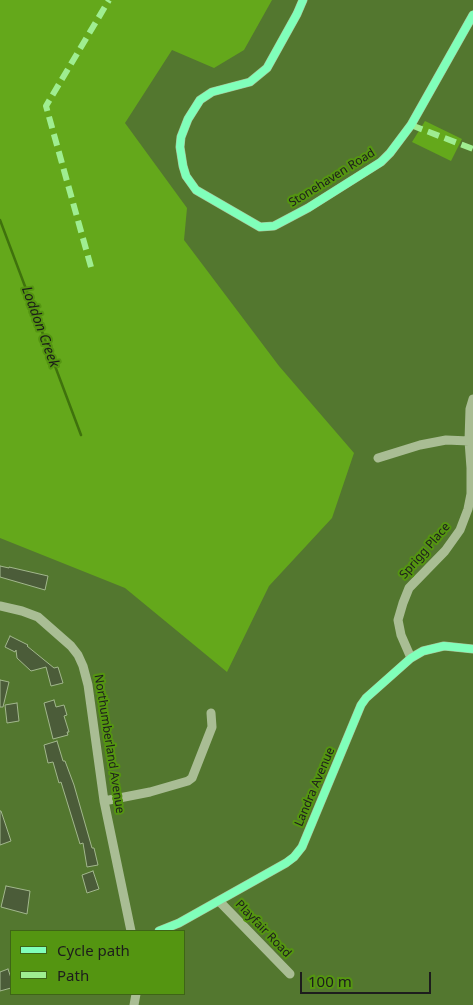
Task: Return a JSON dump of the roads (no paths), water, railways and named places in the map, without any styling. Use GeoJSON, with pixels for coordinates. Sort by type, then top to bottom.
{"type":"FeatureCollection","features":[{"type":"Feature","properties":{"kind":"street","name":"Stonehaven Road"},"geometry":{"type":"LineString","coordinates":[[303,0],[298,14],[267,68],[250,82],[212,92],[200,100],[188,118],[181,137],[181,157],[186,176],[196,190],[205,197],[260,227],[274,226],[308,208],[381,162],[398,144],[411,125],[473,15]]}},
{"type":"Feature","properties":{"kind":"street","name":"Sprigg Place"},"geometry":{"type":"LineString","coordinates":[[411,658],[401,635],[398,620],[409,588],[445,551],[460,530],[468,509],[471,494],[472,468],[469,441],[470,409],[473,399]]}},
{"type":"Feature","properties":{"kind":"street"},"geometry":{"type":"LineString","coordinates":[[378,458],[420,445],[446,440],[469,441]]}},
{"type":"Feature","properties":{"kind":"street","name":"Northumberland Avenue"},"geometry":{"type":"LineString","coordinates":[[0,606],[38,617],[53,628],[71,646],[83,666],[88,685],[104,800],[130,930]]}},
{"type":"Feature","properties":{"kind":"street","name":"Landra Avenue"},"geometry":{"type":"LineString","coordinates":[[162,930],[180,923],[286,863],[302,847],[361,705],[366,698],[411,658],[435,647],[473,649]]}},
{"type":"Feature","properties":{"kind":"street"},"geometry":{"type":"LineString","coordinates":[[104,800],[150,792],[188,782],[192,778],[212,727],[211,713]]}},
{"type":"Feature","properties":{"kind":"street","name":"Playfair Road"},"geometry":{"type":"LineString","coordinates":[[219,901],[290,974]]}},
{"type":"Feature","properties":{"kind":"waterway","name":"Loddon Creek"},"geometry":{"type":"LineString","coordinates":[[0,220],[81,435]]}}]}
